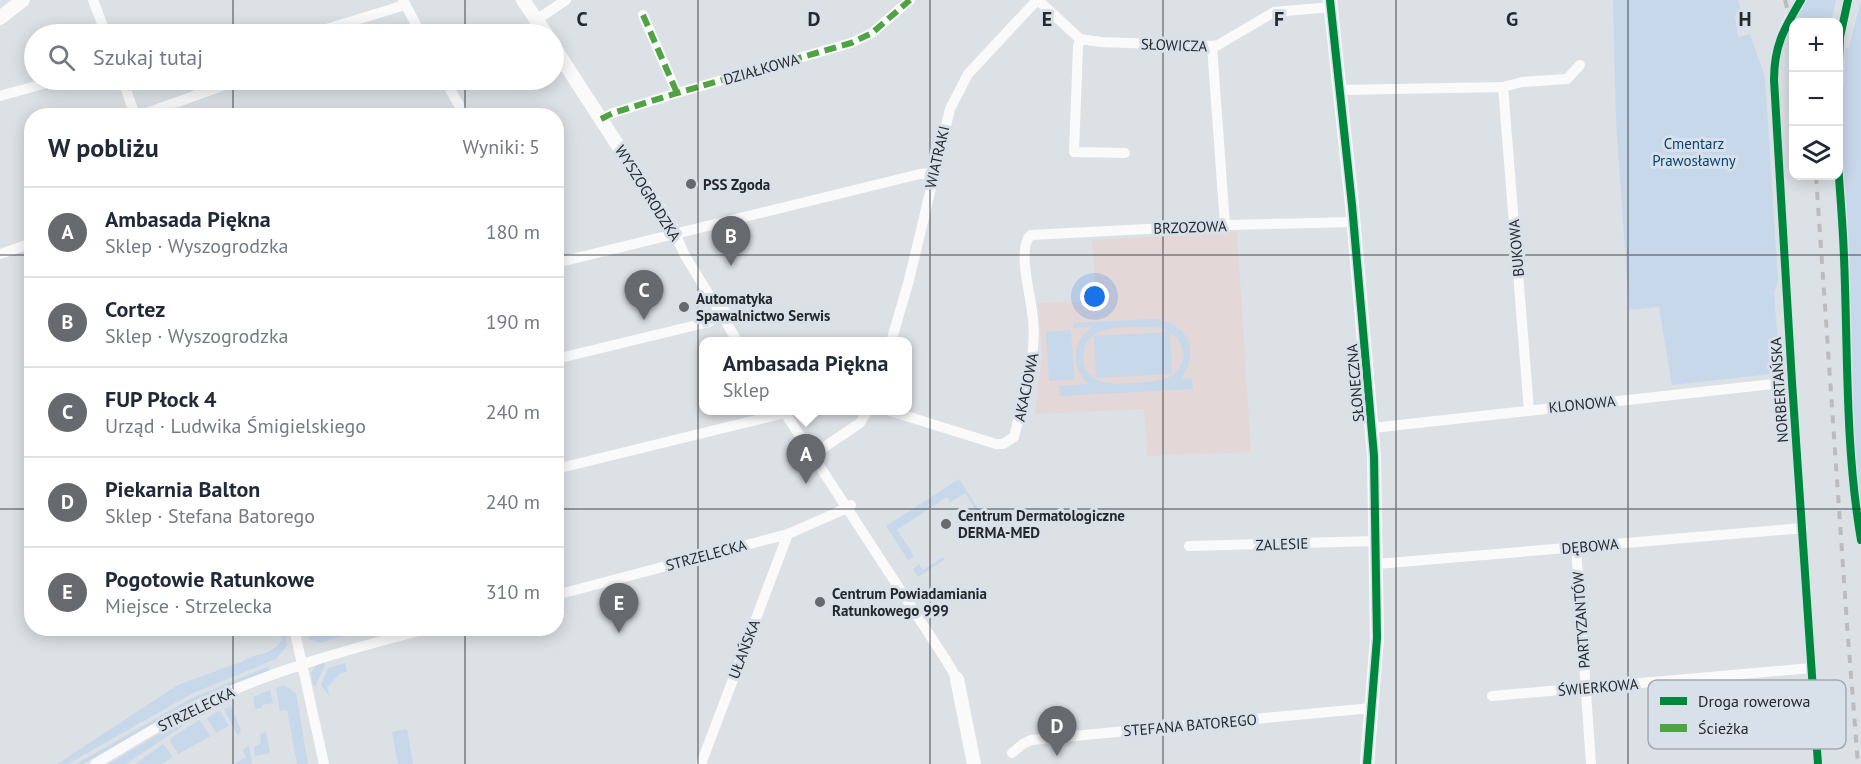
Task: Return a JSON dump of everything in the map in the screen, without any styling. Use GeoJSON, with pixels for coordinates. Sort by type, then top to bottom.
{"type":"FeatureCollection","features":[{"type":"Feature","properties":{"kind":"street"},"geometry":{"type":"LineString","coordinates":[[0,18],[23,0]]}},
{"type":"Feature","properties":{"kind":"street"},"geometry":{"type":"LineString","coordinates":[[93,0],[102,24]]}},
{"type":"Feature","properties":{"kind":"street"},"geometry":{"type":"LineString","coordinates":[[524,0],[539,24]]}},
{"type":"Feature","properties":{"kind":"street"},"geometry":{"type":"LineString","coordinates":[[536,20],[566,0]]}},
{"type":"Feature","properties":{"kind":"street","name":"DZIAŁKOWA"},"geometry":{"type":"LineString","coordinates":[[601,119],[677,93],[862,39],[910,0]]}},
{"type":"Feature","properties":{"kind":"street"},"geometry":{"type":"LineString","coordinates":[[1038,0],[1080,39],[1074,152],[1125,153]]}},
{"type":"Feature","properties":{"kind":"street","name":"WIATRAKI"},"geometry":{"type":"LineString","coordinates":[[892,337],[909,280],[945,122],[968,74],[1038,0]]}},
{"type":"Feature","properties":{"kind":"street"},"geometry":{"type":"LineString","coordinates":[[339,24],[404,2],[416,24]]}},
{"type":"Feature","properties":{"kind":"street","name":"SŁOWICZA"},"geometry":{"type":"LineString","coordinates":[[1080,39],[1101,42],[1212,46],[1218,45],[1274,12],[1331,4]]}},
{"type":"Feature","properties":{"kind":"street","name":"SŁONECZNA"},"geometry":{"type":"LineString","coordinates":[[1331,4],[1354,222],[1372,428],[1377,638],[1367,764]]}},
{"type":"Feature","properties":{"kind":"street"},"geometry":{"type":"LineString","coordinates":[[643,15],[677,93]]}},
{"type":"Feature","properties":{"kind":"street","name":"NORBERTAŃSKA"},"geometry":{"type":"LineString","coordinates":[[1789,20],[1777,44],[1774,63],[1792,382],[1813,680]]}},
{"type":"Feature","properties":{"kind":"street"},"geometry":{"type":"LineString","coordinates":[[1212,46],[1225,225]]}},
{"type":"Feature","properties":{"kind":"street","name":"WYSZOGRODZKA"},"geometry":{"type":"LineString","coordinates":[[564,62],[676,235],[684,254],[723,312],[736,337]]}},
{"type":"Feature","properties":{"kind":"street"},"geometry":{"type":"LineString","coordinates":[[1341,90],[1503,87],[1522,82],[1567,79],[1580,65]]}},
{"type":"Feature","properties":{"kind":"street","name":"BUKOWA"},"geometry":{"type":"LineString","coordinates":[[1503,87],[1528,410]]}},
{"type":"Feature","properties":{"kind":"street"},"geometry":{"type":"LineString","coordinates":[[0,96],[24,89]]}},
{"type":"Feature","properties":{"kind":"street"},"geometry":{"type":"LineString","coordinates":[[127,90],[133,108]]}},
{"type":"Feature","properties":{"kind":"street"},"geometry":{"type":"LineString","coordinates":[[159,108],[211,90]]}},
{"type":"Feature","properties":{"kind":"street"},"geometry":{"type":"LineString","coordinates":[[451,90],[461,108]]}},
{"type":"Feature","properties":{"kind":"street"},"geometry":{"type":"LineString","coordinates":[[564,261],[920,174],[934,173]]}},
{"type":"Feature","properties":{"kind":"street","name":"BRZOZOWA"},"geometry":{"type":"LineString","coordinates":[[1027,238],[1037,234],[1225,225],[1354,222]]}},
{"type":"Feature","properties":{"kind":"street","name":"AKACJOWA"},"geometry":{"type":"LineString","coordinates":[[901,415],[996,444],[1003,444],[1014,437],[1035,348],[1034,319],[1024,252],[1027,238]]}},
{"type":"Feature","properties":{"kind":"street"},"geometry":{"type":"LineString","coordinates":[[0,254],[24,246]]}},
{"type":"Feature","properties":{"kind":"street"},"geometry":{"type":"LineString","coordinates":[[564,357],[709,322],[723,312]]}},
{"type":"Feature","properties":{"kind":"street","name":"KLONOWA"},"geometry":{"type":"LineString","coordinates":[[1372,428],[1792,382]]}},
{"type":"Feature","properties":{"kind":"street"},"geometry":{"type":"LineString","coordinates":[[564,467],[774,415]]}},
{"type":"Feature","properties":{"kind":"street"},"geometry":{"type":"LineString","coordinates":[[788,415],[849,506],[957,679],[974,764]]}},
{"type":"Feature","properties":{"kind":"street"},"geometry":{"type":"LineString","coordinates":[[817,452],[860,423],[865,415]]}},
{"type":"Feature","properties":{"kind":"street","name":"STRZELECKA"},"geometry":{"type":"LineString","coordinates":[[564,593],[788,534],[849,506]]}},
{"type":"Feature","properties":{"kind":"street","name":"DĘBOWA"},"geometry":{"type":"LineString","coordinates":[[1377,564],[1803,528]]}},
{"type":"Feature","properties":{"kind":"street","name":"UŁAŃSKA"},"geometry":{"type":"LineString","coordinates":[[701,764],[788,534]]}},
{"type":"Feature","properties":{"kind":"street","name":"ZALESIE"},"geometry":{"type":"LineString","coordinates":[[1189,546],[1376,541]]}},
{"type":"Feature","properties":{"kind":"street","name":"PARTYZANTÓW"},"geometry":{"type":"LineString","coordinates":[[1576,547],[1591,764]]}},
{"type":"Feature","properties":{"kind":"street"},"geometry":{"type":"LineString","coordinates":[[296,636],[324,764]]}},
{"type":"Feature","properties":{"kind":"street","name":"STRZELECKA"},"geometry":{"type":"LineString","coordinates":[[95,764],[197,706],[258,680],[348,650],[401,636]]}},
{"type":"Feature","properties":{"kind":"street","name":"ŚWIERKOWA"},"geometry":{"type":"LineString","coordinates":[[1676,680],[1812,668]]}},
{"type":"Feature","properties":{"kind":"street","name":"ŚWIERKOWA"},"geometry":{"type":"LineString","coordinates":[[1492,696],[1648,682]]}},
{"type":"Feature","properties":{"kind":"street","name":"STEFANA BATOREGO"},"geometry":{"type":"LineString","coordinates":[[1012,753],[1031,740],[1372,708]]}},
{"type":"Feature","properties":{"kind":"street","name":"NORBERTAŃSKA"},"geometry":{"type":"LineString","coordinates":[[1817,749],[1818,764]]}},
{"type":"Feature","properties":{"kind":"shaded area"},"geometry":{"type":"Polygon","coordinates":[[[1237,232],[1251,452],[1147,456],[1144,409],[1035,414],[1042,355],[1038,303],[1097,302],[1092,240],[1237,232]]]}},
{"type":"Feature","properties":{"kind":"green space","name":"Cmentarz Prawosławny"},"geometry":{"type":"Polygon","coordinates":[[[1613,0],[1738,0],[1741,9],[1735,16],[1738,37],[1750,34],[1765,77],[1778,282],[1774,292],[1780,373],[1672,385],[1659,307],[1629,310],[1616,121],[1613,0]]]}},
{"type":"Feature","properties":{"kind":"green space"},"geometry":{"type":"Polygon","coordinates":[[[1807,0],[1836,0],[1832,18],[1796,18],[1807,0]]]}},
{"type":"Feature","properties":{"kind":"green space"},"geometry":{"type":"Polygon","coordinates":[[[1861,0],[1861,523],[1856,493],[1850,405],[1848,259],[1843,170],[1843,66],[1844,49],[1849,47],[1861,0]]]}},
{"type":"Feature","properties":{"kind":"green space"},"geometry":{"type":"Polygon","coordinates":[[[1151,319],[1173,325],[1187,338],[1190,347],[1187,368],[1181,379],[1192,378],[1193,389],[1060,396],[1059,386],[1088,384],[1078,369],[1076,354],[1081,339],[1093,326],[1073,328],[1073,323],[1151,319]],[[1124,327],[1095,334],[1088,340],[1084,349],[1083,361],[1086,369],[1094,378],[1108,383],[1148,382],[1171,376],[1182,362],[1182,346],[1178,339],[1163,329],[1124,327]]]}},
{"type":"Feature","properties":{"kind":"green space"},"geometry":{"type":"Polygon","coordinates":[[[1071,330],[1074,379],[1049,381],[1046,332],[1071,330]]]}},
{"type":"Feature","properties":{"kind":"green space"},"geometry":{"type":"Polygon","coordinates":[[[1170,332],[1172,374],[1096,378],[1094,336],[1170,332]]]}},
{"type":"Feature","properties":{"kind":"green space"},"geometry":{"type":"Polygon","coordinates":[[[959,479],[989,525],[986,527],[965,493],[950,502],[947,497],[897,530],[914,556],[908,560],[886,526],[959,479]]]}},
{"type":"Feature","properties":{"kind":"green space"},"geometry":{"type":"Polygon","coordinates":[[[943,557],[944,560],[918,577],[913,569],[919,564],[923,570],[943,557]]]}},
{"type":"Feature","properties":{"kind":"green space"},"geometry":{"type":"Polygon","coordinates":[[[282,636],[285,636],[287,646],[276,659],[191,694],[68,764],[57,764],[178,685],[268,652],[283,639],[282,636]]]}},
{"type":"Feature","properties":{"kind":"green space"},"geometry":{"type":"Polygon","coordinates":[[[308,636],[342,636],[320,643],[309,639],[308,636]]]}},
{"type":"Feature","properties":{"kind":"green space"},"geometry":{"type":"Polygon","coordinates":[[[324,662],[325,665],[316,685],[313,685],[311,673],[317,665],[324,662]]]}},
{"type":"Feature","properties":{"kind":"green space"},"geometry":{"type":"Polygon","coordinates":[[[345,663],[347,672],[341,673],[327,687],[330,697],[321,685],[328,668],[345,663]]]}},
{"type":"Feature","properties":{"kind":"green space"},"geometry":{"type":"Polygon","coordinates":[[[267,667],[270,670],[193,701],[83,764],[76,764],[192,698],[267,667]]]}},
{"type":"Feature","properties":{"kind":"green space"},"geometry":{"type":"Polygon","coordinates":[[[284,685],[296,693],[308,764],[297,764],[287,710],[280,711],[276,688],[284,685]]]}},
{"type":"Feature","properties":{"kind":"green space"},"geometry":{"type":"Polygon","coordinates":[[[270,690],[273,703],[255,709],[253,697],[270,690]]]}},
{"type":"Feature","properties":{"kind":"green space"},"geometry":{"type":"Polygon","coordinates":[[[219,703],[226,703],[187,723],[126,764],[108,764],[176,724],[219,703]]]}},
{"type":"Feature","properties":{"kind":"green space"},"geometry":{"type":"Polygon","coordinates":[[[231,706],[241,730],[238,736],[224,709],[231,706]]]}},
{"type":"Feature","properties":{"kind":"green space"},"geometry":{"type":"Polygon","coordinates":[[[218,711],[221,712],[229,726],[216,733],[207,718],[218,711]]]}},
{"type":"Feature","properties":{"kind":"green space"},"geometry":{"type":"Polygon","coordinates":[[[199,720],[211,736],[178,754],[170,741],[171,738],[199,720]]]}},
{"type":"Feature","properties":{"kind":"green space"},"geometry":{"type":"Polygon","coordinates":[[[407,729],[413,764],[398,764],[392,732],[407,729]]]}},
{"type":"Feature","properties":{"kind":"green space"},"geometry":{"type":"Polygon","coordinates":[[[266,732],[270,753],[255,756],[254,747],[261,743],[260,734],[266,732]]]}},
{"type":"Feature","properties":{"kind":"green space"},"geometry":{"type":"Polygon","coordinates":[[[163,744],[173,757],[161,764],[135,764],[163,744]]]}},
{"type":"Feature","properties":{"kind":"green space"},"geometry":{"type":"Polygon","coordinates":[[[249,745],[252,764],[234,764],[246,757],[243,750],[249,745]]]}},
{"type":"Feature","properties":{"kind":"railway"},"geometry":{"type":"LineString","coordinates":[[1785,0],[1790,18]]}},
{"type":"Feature","properties":{"kind":"railway"},"geometry":{"type":"LineString","coordinates":[[1816,180],[1858,764]]}},
{"type":"Feature","properties":{"kind":"marked path"},"geometry":{"type":"LineString","coordinates":[[601,119],[677,93],[851,43],[872,33],[910,0]]}},
{"type":"Feature","properties":{"kind":"marked path"},"geometry":{"type":"LineString","coordinates":[[643,15],[677,93]]}},
{"type":"Feature","properties":{"kind":"cycle path"},"geometry":{"type":"LineString","coordinates":[[1330,0],[1352,205],[1374,456],[1377,638],[1367,764]]}},
{"type":"Feature","properties":{"kind":"cycle path"},"geometry":{"type":"LineString","coordinates":[[1801,0],[1781,38],[1774,68],[1774,80],[1812,680]]}},
{"type":"Feature","properties":{"kind":"cycle path"},"geometry":{"type":"LineString","coordinates":[[1839,72],[1840,37],[1848,0]]}},
{"type":"Feature","properties":{"kind":"cycle path"},"geometry":{"type":"LineString","coordinates":[[1839,180],[1844,246],[1852,470],[1861,540]]}},
{"type":"Feature","properties":{"kind":"cycle path"},"geometry":{"type":"LineString","coordinates":[[1817,749],[1818,764]]}},
{"type":"Feature","properties":{"kind":"place","name":"PSS Zgoda"},"geometry":{"type":"Point","coordinates":[691,184]}},
{"type":"Feature","properties":{"kind":"place","name":"Cortez"},"geometry":{"type":"Point","coordinates":[731,266]}},
{"type":"Feature","properties":{"kind":"place","name":"Automatyka Spawalnictwo Serwis"},"geometry":{"type":"Point","coordinates":[684,307]}},
{"type":"Feature","properties":{"kind":"place","name":"FUP Płock 4"},"geometry":{"type":"Point","coordinates":[644,320]}},
{"type":"Feature","properties":{"kind":"place","name":"Ambasada Piękna"},"geometry":{"type":"Point","coordinates":[806,484]}},
{"type":"Feature","properties":{"kind":"place","name":"Centrum Dermatologiczne DERMA-MED"},"geometry":{"type":"Point","coordinates":[946,524]}},
{"type":"Feature","properties":{"kind":"place","name":"Centrum Powiadamiania Ratunkowego 999"},"geometry":{"type":"Point","coordinates":[820,602]}},
{"type":"Feature","properties":{"kind":"place","name":"Pogotowie Ratunkowe"},"geometry":{"type":"Point","coordinates":[619,633]}},
{"type":"Feature","properties":{"kind":"place","name":"Piekarnia Balton"},"geometry":{"type":"Point","coordinates":[1057,756]}}]}
